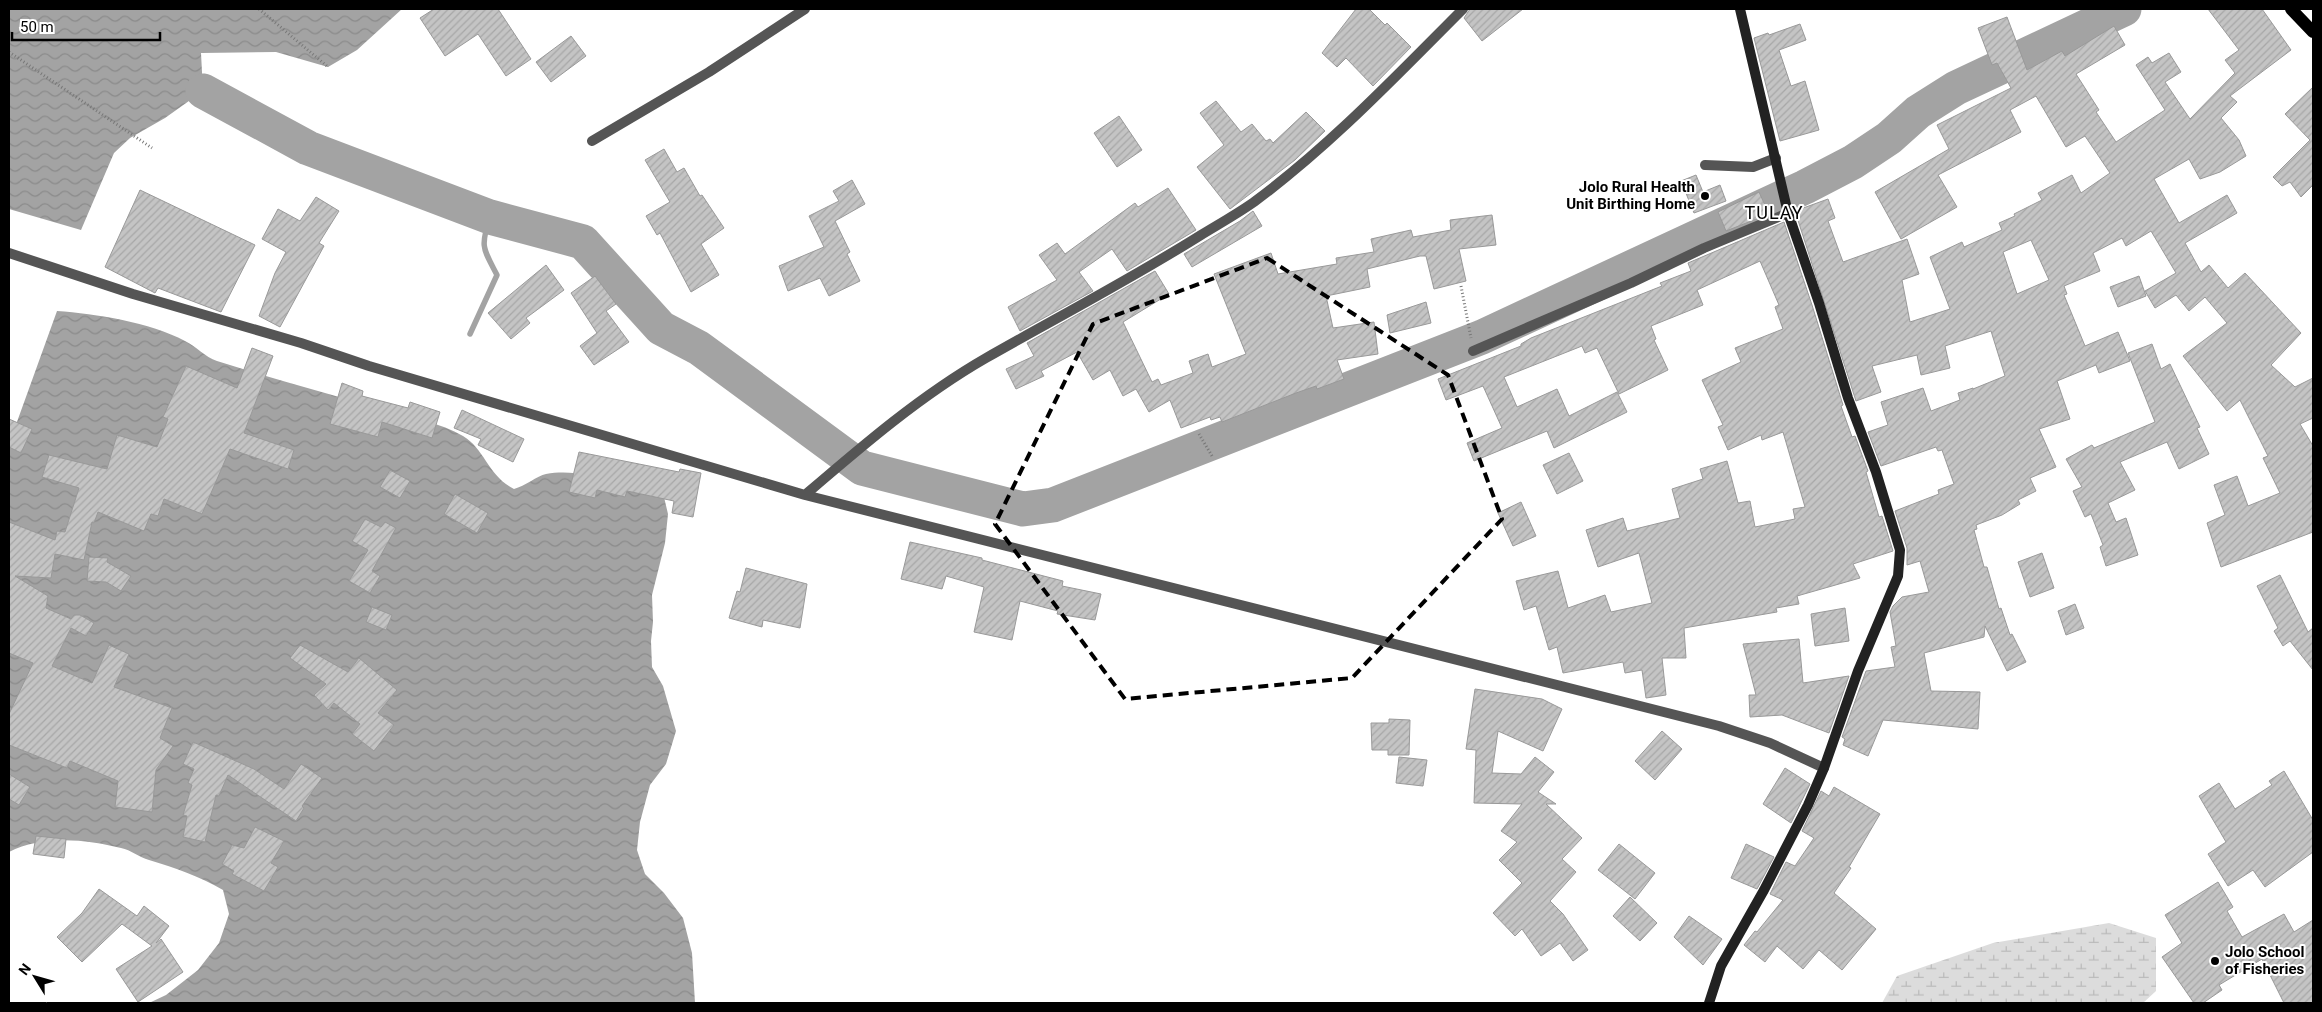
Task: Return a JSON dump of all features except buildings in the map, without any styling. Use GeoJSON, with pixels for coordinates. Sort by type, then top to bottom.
{"type":"FeatureCollection","features":[{"type":"Feature","properties":{"kind":"main road"},"geometry":{"type":"LineString","coordinates":[[2291,9],[2313,32]]}},
{"type":"Feature","properties":{"kind":"street"},"geometry":{"type":"LineString","coordinates":[[592,141],[709,72],[805,9]]}},
{"type":"Feature","properties":{"kind":"street"},"geometry":{"type":"LineString","coordinates":[[805,495],[868,441],[928,396],[985,359],[1084,305],[1253,203],[1341,130],[1398,76],[1463,9]]}},
{"type":"Feature","properties":{"kind":"street"},"geometry":{"type":"LineString","coordinates":[[1709,1003],[1721,966],[1787,848],[1824,768],[1858,671],[1898,576],[1900,550],[1876,472],[1848,398],[1788,209],[1740,9]]}},
{"type":"Feature","properties":{"kind":"street"},"geometry":{"type":"LineString","coordinates":[[1705,165],[1753,167],[1776,158]]}},
{"type":"Feature","properties":{"kind":"street"},"geometry":{"type":"LineString","coordinates":[[1474,351],[1631,283],[1788,209]]}},
{"type":"Feature","properties":{"kind":"street"},"geometry":{"type":"LineString","coordinates":[[9,253],[133,294],[300,342],[369,366],[805,495],[1719,726],[1770,743],[1824,768]]}},
{"type":"Feature","properties":{"kind":"path"},"geometry":{"type":"LineString","coordinates":[[259,9],[328,67]]}},
{"type":"Feature","properties":{"kind":"path"},"geometry":{"type":"LineString","coordinates":[[9,52],[152,148]]}},
{"type":"Feature","properties":{"kind":"path"},"geometry":{"type":"LineString","coordinates":[[1461,286],[1471,336]]}},
{"type":"Feature","properties":{"kind":"path"},"geometry":{"type":"LineString","coordinates":[[1199,434],[1212,456]]}},
{"type":"Feature","properties":{"kind":"highlighted area"},"geometry":{"type":"Polygon","coordinates":[[[1267,258],[1448,375],[1502,519],[1352,678],[1125,699],[995,524],[1093,324],[1267,258]]]}},
{"type":"Feature","properties":{"kind":"green space"},"geometry":{"type":"Polygon","coordinates":[[[2109,923],[2156,938],[2156,991],[2143,1003],[1882,1003],[1897,976],[1993,943],[2109,923]]]}},
{"type":"Feature","properties":{"kind":"water"},"geometry":{"type":"Polygon","coordinates":[[[9,9],[402,9],[357,50],[328,67],[276,52],[201,53],[203,91],[165,118],[130,138],[114,153],[81,230],[9,209],[9,9]]]}},
{"type":"Feature","properties":{"kind":"water"},"geometry":{"type":"Polygon","coordinates":[[[57,311],[122,320],[156,329],[185,341],[217,361],[426,421],[454,431],[470,441],[498,477],[514,489],[546,474],[576,473],[606,479],[664,497],[668,514],[665,543],[652,595],[652,667],[663,686],[676,731],[666,764],[650,785],[640,822],[637,850],[645,874],[664,893],[683,918],[692,953],[695,1003],[149,1003],[166,995],[198,970],[219,943],[229,914],[223,890],[187,873],[145,859],[125,849],[93,842],[49,841],[35,843],[9,852],[9,444],[57,311]]]}},
{"type":"Feature","properties":{"kind":"waterway"},"geometry":{"type":"LineString","coordinates":[[203,91],[308,148],[490,217],[583,242],[661,328],[699,348],[862,468],[1023,509],[1053,505],[1482,337],[1805,187],[1853,162],[1889,138],[1918,112],[1956,88],[2124,9]]}},
{"type":"Feature","properties":{"kind":"waterway"},"geometry":{"type":"LineString","coordinates":[[470,334],[497,275],[484,247],[490,217]]}},
{"type":"Feature","properties":{"kind":"place","name":"Jolo Rural Health Unit Birthing Home"},"geometry":{"type":"Point","coordinates":[1705,196]}},
{"type":"Feature","properties":{"kind":"place","name":"Jolo School of Fisheries"},"geometry":{"type":"Point","coordinates":[2215,961]}},
{"type":"Feature","properties":{"kind":"district","name":"TULAY"},"geometry":{"type":"Point","coordinates":[1774,213]}}]}
